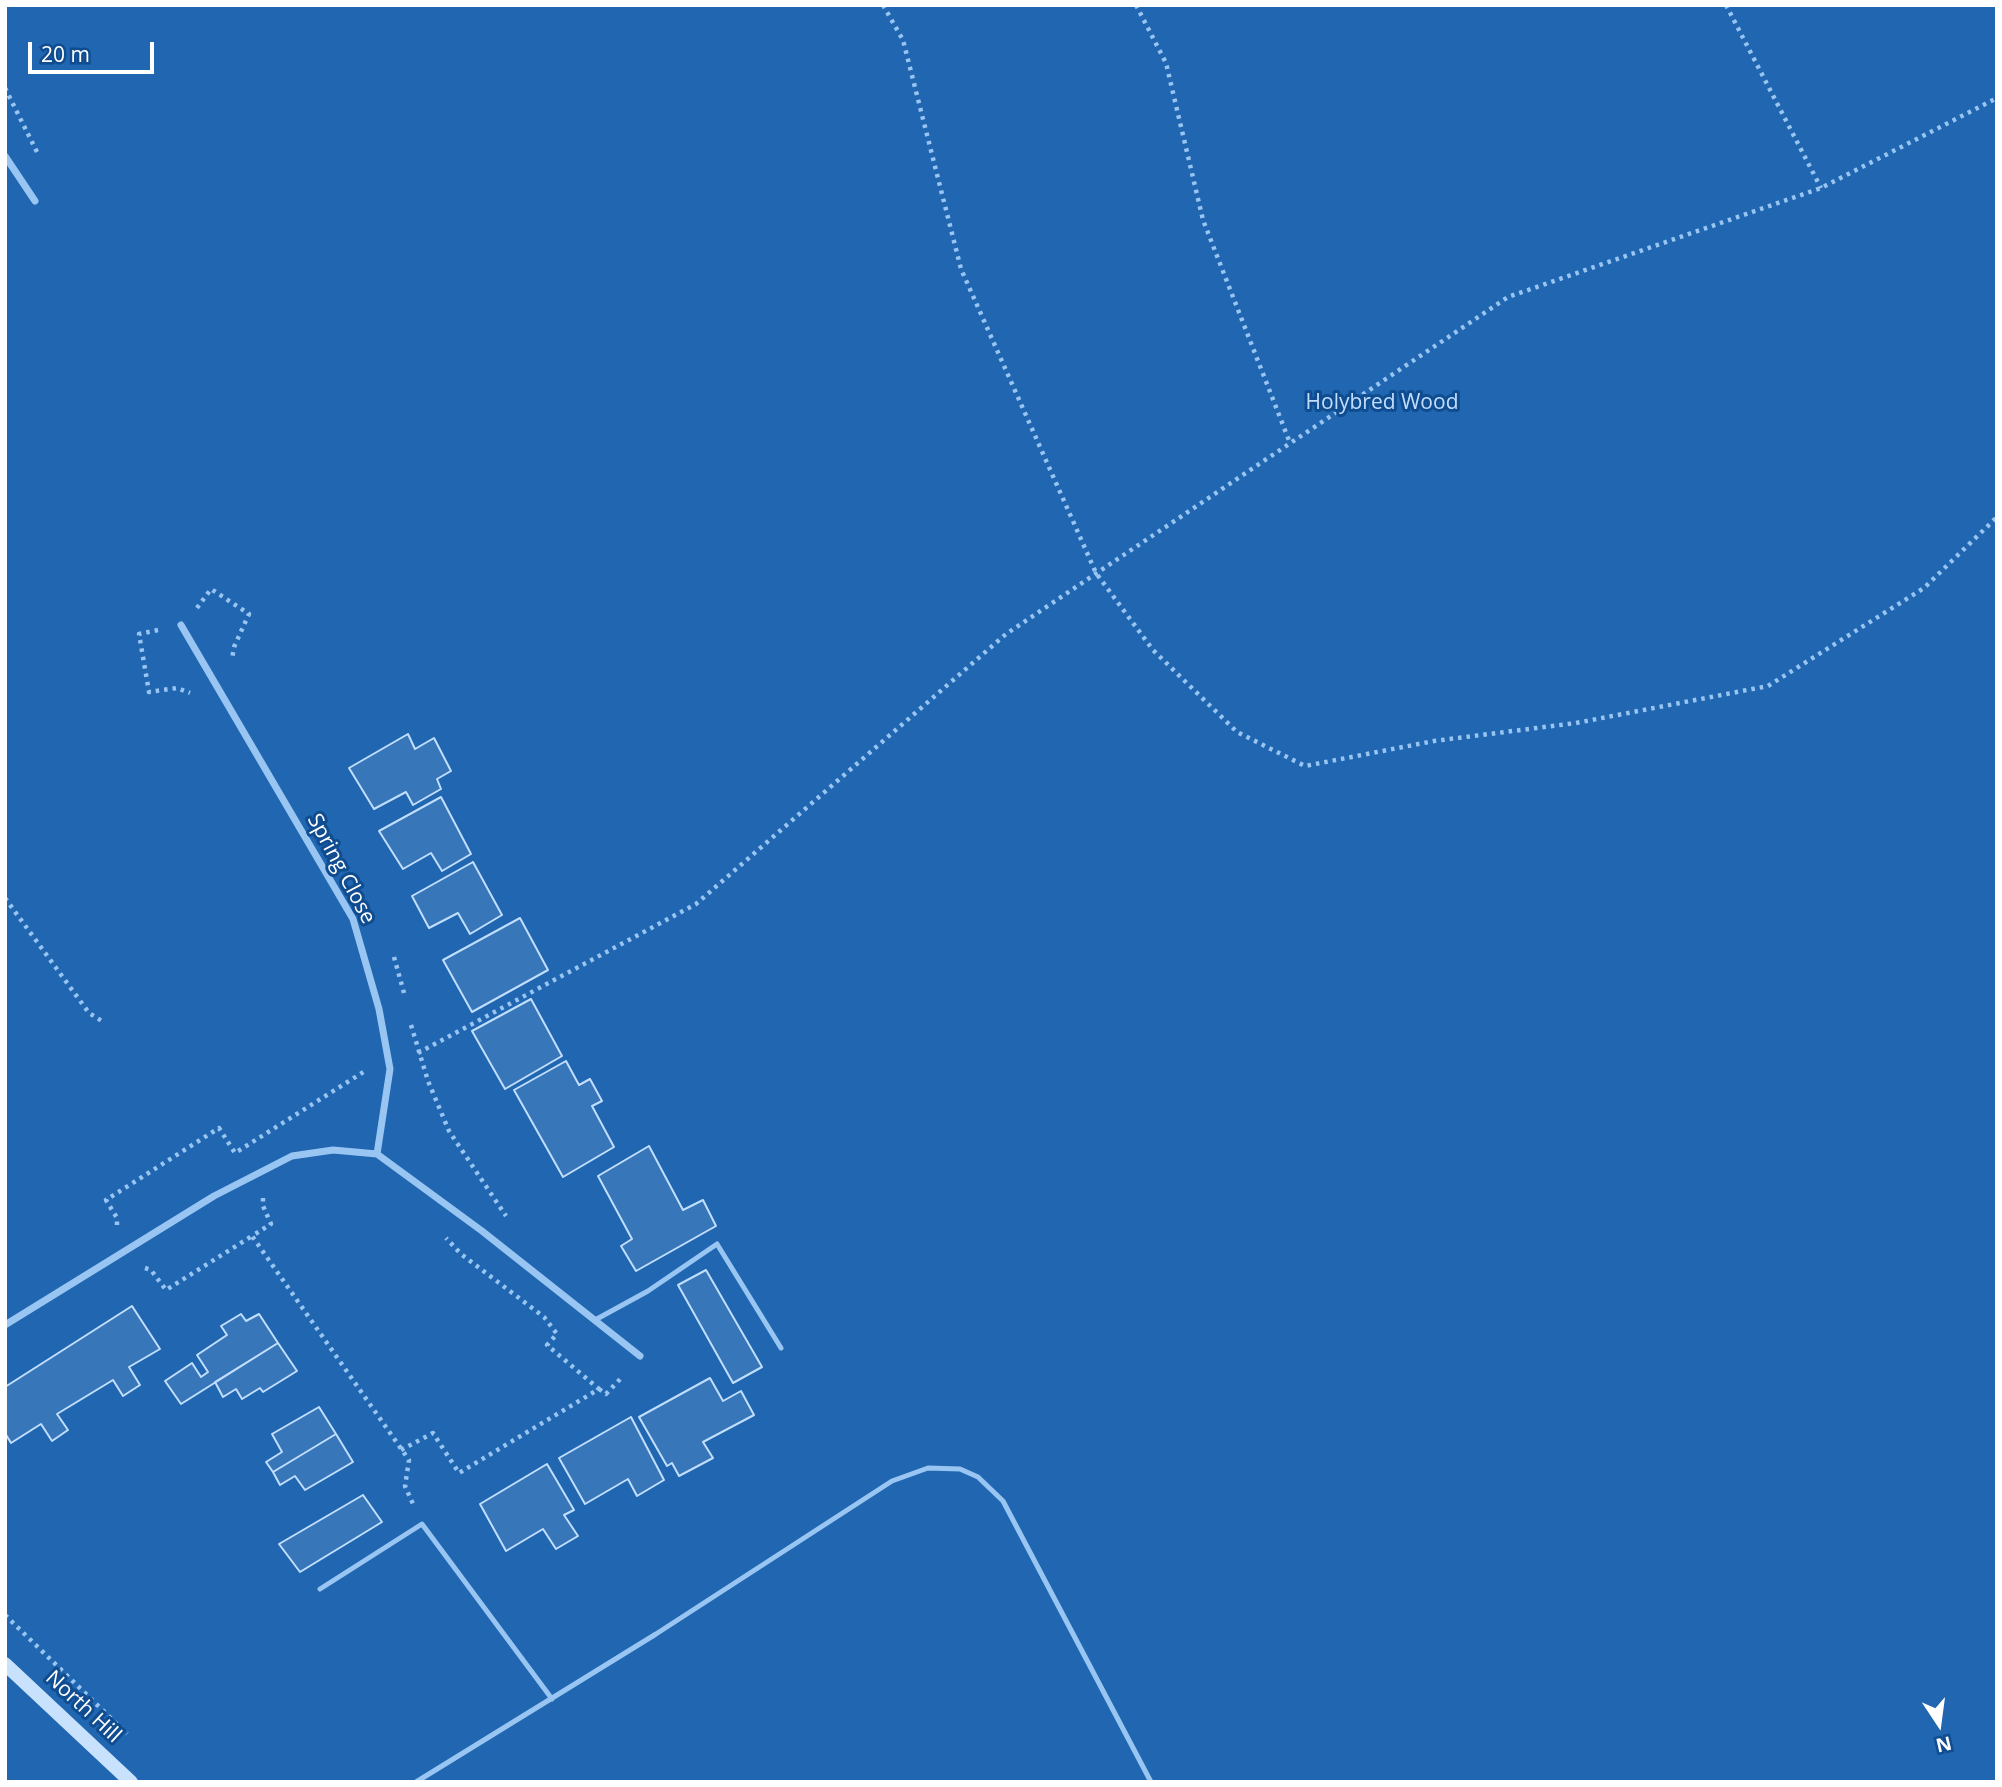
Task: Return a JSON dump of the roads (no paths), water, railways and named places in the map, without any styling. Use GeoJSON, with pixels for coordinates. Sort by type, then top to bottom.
{"type":"FeatureCollection","features":[{"type":"Feature","properties":{"kind":"street"},"geometry":{"type":"LineString","coordinates":[[5,156],[35,201]]}},
{"type":"Feature","properties":{"kind":"street","name":"Spring Close"},"geometry":{"type":"LineString","coordinates":[[181,625],[353,919],[379,1009],[390,1069],[377,1154]]}},
{"type":"Feature","properties":{"kind":"street"},"geometry":{"type":"LineString","coordinates":[[5,1325],[214,1196],[292,1156],[333,1150],[377,1154],[482,1231],[640,1356]]}},
{"type":"Feature","properties":{"kind":"street","name":"North Hill"},"geometry":{"type":"LineString","coordinates":[[5,1664],[131,1782]]}},
{"type":"Feature","properties":{"kind":"lane"},"geometry":{"type":"LineString","coordinates":[[595,1320],[648,1291],[718,1244],[781,1348]]}},
{"type":"Feature","properties":{"kind":"lane"},"geometry":{"type":"LineString","coordinates":[[416,1782],[552,1699],[892,1481],[928,1468],[960,1469],[978,1477],[1003,1501],[1151,1782]]}},
{"type":"Feature","properties":{"kind":"lane"},"geometry":{"type":"LineString","coordinates":[[320,1589],[422,1524],[552,1699]]}},
{"type":"Feature","properties":{"kind":"park label","name":"Holybred Wood"},"geometry":{"type":"Point","coordinates":[1382,403]}}]}
